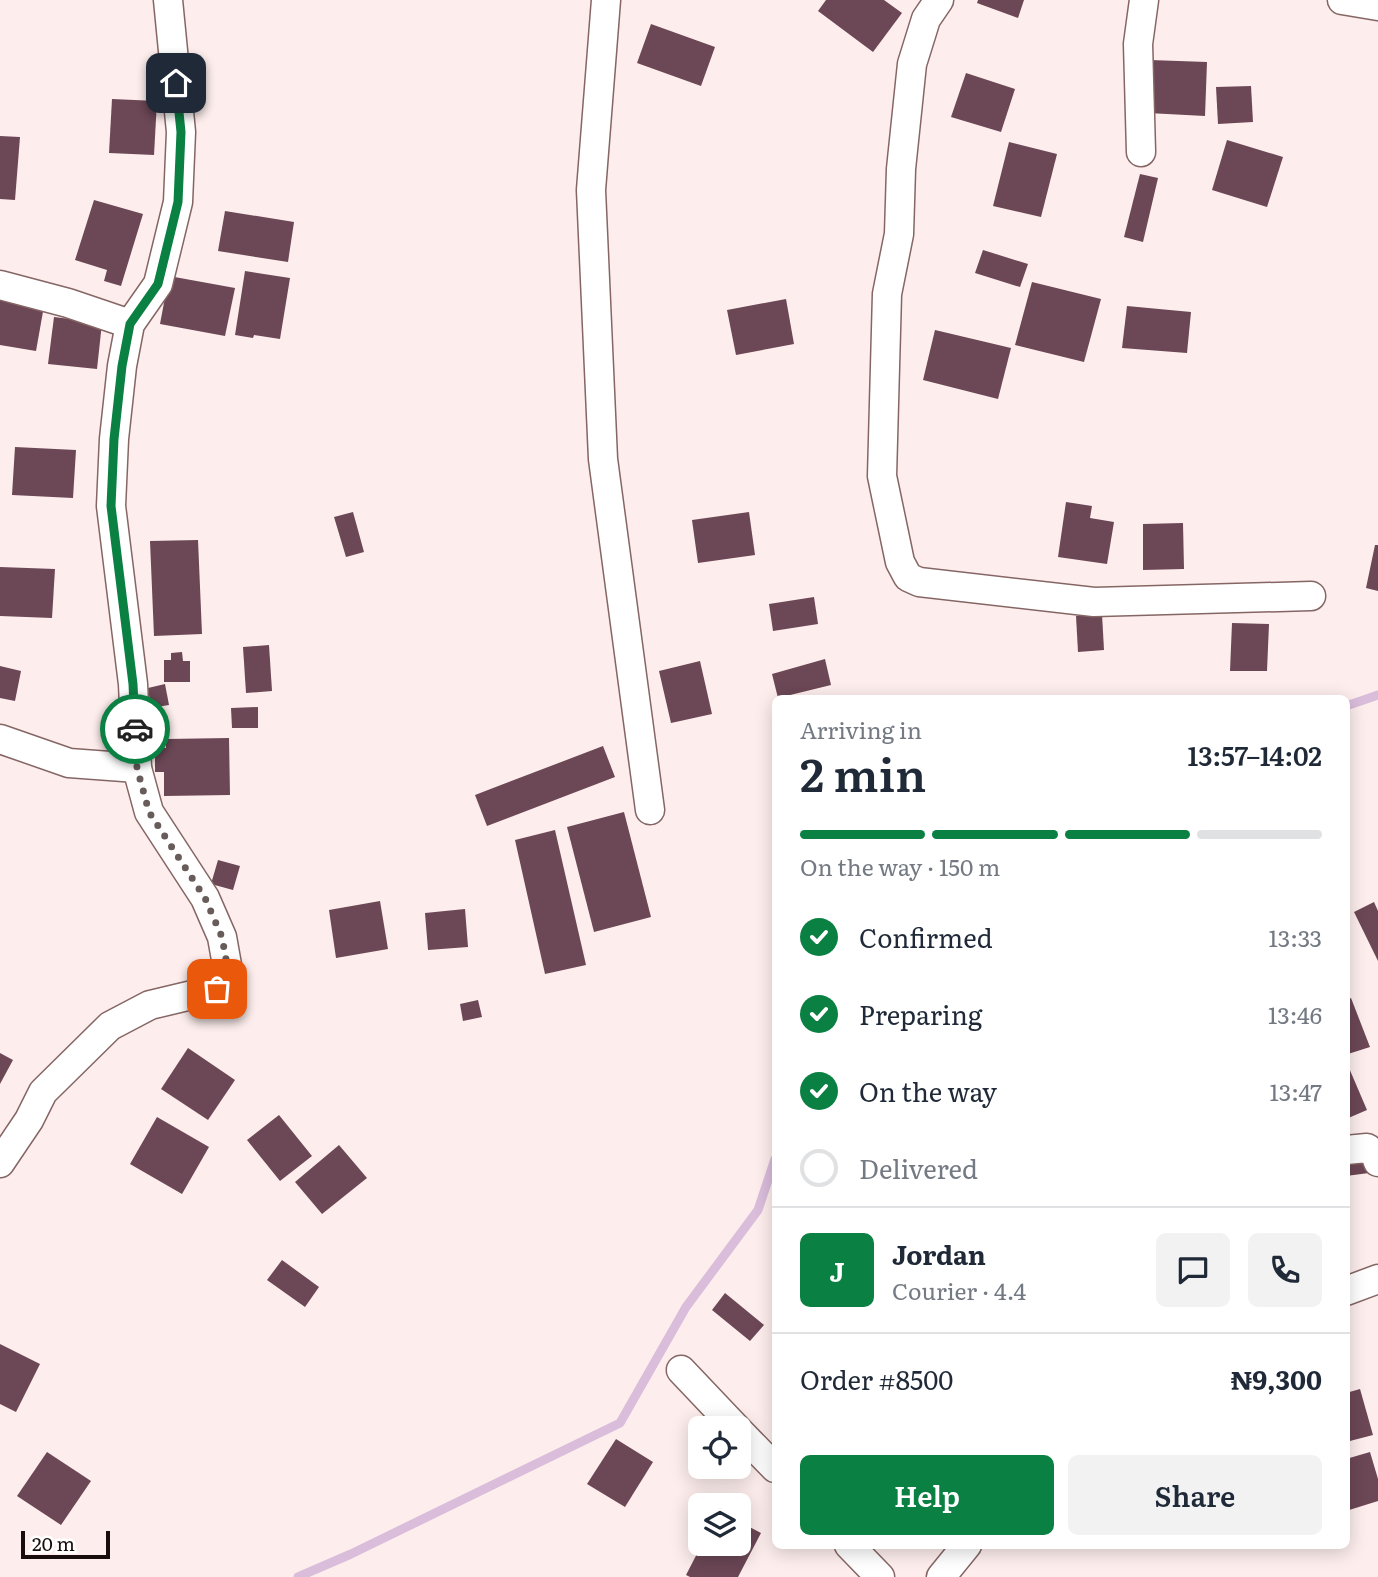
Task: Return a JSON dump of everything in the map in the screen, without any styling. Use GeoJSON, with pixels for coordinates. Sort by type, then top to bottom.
{"type":"FeatureCollection","features":[{"type":"Feature","properties":{"kind":"street"},"geometry":{"type":"LineString","coordinates":[[2,1156],[29,1120],[43,1092],[110,1026],[150,1005],[217,989],[227,965],[222,937],[205,898],[149,812],[137,768],[133,684],[111,506],[122,366],[130,324],[158,284],[178,202],[181,132],[168,0]]}},
{"type":"Feature","properties":{"kind":"street"},"geometry":{"type":"LineString","coordinates":[[606,0],[591,190],[603,459],[650,810]]}},
{"type":"Feature","properties":{"kind":"street"},"geometry":{"type":"LineString","coordinates":[[939,0],[926,19],[912,64],[901,169],[900,234],[887,294],[882,476],[900,562],[908,577],[919,583],[1094,603],[1311,596]]}},
{"type":"Feature","properties":{"kind":"street"},"geometry":{"type":"LineString","coordinates":[[1141,152],[1138,44],[1144,0]]}},
{"type":"Feature","properties":{"kind":"street"},"geometry":{"type":"LineString","coordinates":[[1342,0],[1378,6]]}},
{"type":"Feature","properties":{"kind":"street"},"geometry":{"type":"LineString","coordinates":[[0,285],[68,303],[130,324]]}},
{"type":"Feature","properties":{"kind":"street"},"geometry":{"type":"LineString","coordinates":[[0,739],[69,763],[137,768]]}},
{"type":"Feature","properties":{"kind":"street"},"geometry":{"type":"LineString","coordinates":[[1350,1150],[1367,1148],[1375,1154],[1378,1162]]}},
{"type":"Feature","properties":{"kind":"street"},"geometry":{"type":"LineString","coordinates":[[1350,1290],[1378,1279]]}},
{"type":"Feature","properties":{"kind":"street"},"geometry":{"type":"LineString","coordinates":[[681,1370],[725,1416]]}},
{"type":"Feature","properties":{"kind":"street"},"geometry":{"type":"LineString","coordinates":[[751,1443],[772,1465]]}},
{"type":"Feature","properties":{"kind":"street"},"geometry":{"type":"LineString","coordinates":[[853,1549],[880,1577]]}},
{"type":"Feature","properties":{"kind":"street"},"geometry":{"type":"LineString","coordinates":[[941,1577],[964,1549]]}},
{"type":"Feature","properties":{"kind":"building"},"geometry":{"type":"Polygon","coordinates":[[[826,0],[884,0],[902,13],[873,52],[818,11],[826,0]]]}},
{"type":"Feature","properties":{"kind":"building"},"geometry":{"type":"Polygon","coordinates":[[[978,0],[1024,0],[1018,18],[977,3],[978,0]]]}},
{"type":"Feature","properties":{"kind":"building"},"geometry":{"type":"Polygon","coordinates":[[[651,24],[715,47],[701,86],[637,63],[651,24]]]}},
{"type":"Feature","properties":{"kind":"building"},"geometry":{"type":"Polygon","coordinates":[[[1150,60],[1207,62],[1205,116],[1148,113],[1150,60]]]}},
{"type":"Feature","properties":{"kind":"building"},"geometry":{"type":"Polygon","coordinates":[[[966,73],[1015,89],[1001,132],[951,117],[966,73]]]}},
{"type":"Feature","properties":{"kind":"building"},"geometry":{"type":"Polygon","coordinates":[[[1251,86],[1253,122],[1218,124],[1216,87],[1251,86]]]}},
{"type":"Feature","properties":{"kind":"building"},"geometry":{"type":"Polygon","coordinates":[[[112,99],[157,101],[154,155],[109,153],[112,99]]]}},
{"type":"Feature","properties":{"kind":"building"},"geometry":{"type":"Polygon","coordinates":[[[0,136],[20,137],[15,200],[0,199],[0,136]]]}},
{"type":"Feature","properties":{"kind":"building"},"geometry":{"type":"Polygon","coordinates":[[[1227,140],[1283,157],[1267,207],[1212,190],[1227,140]]]}},
{"type":"Feature","properties":{"kind":"building"},"geometry":{"type":"Polygon","coordinates":[[[1009,142],[1057,154],[1041,217],[993,206],[1009,142]]]}},
{"type":"Feature","properties":{"kind":"building"},"geometry":{"type":"Polygon","coordinates":[[[1140,174],[1158,178],[1143,242],[1124,237],[1140,174]]]}},
{"type":"Feature","properties":{"kind":"building"},"geometry":{"type":"Polygon","coordinates":[[[94,200],[143,214],[121,286],[104,281],[107,270],[75,260],[94,200]]]}},
{"type":"Feature","properties":{"kind":"building"},"geometry":{"type":"Polygon","coordinates":[[[225,211],[294,222],[288,262],[218,251],[225,211]]]}},
{"type":"Feature","properties":{"kind":"building"},"geometry":{"type":"Polygon","coordinates":[[[983,250],[1028,264],[1020,287],[975,273],[983,250]]]}},
{"type":"Feature","properties":{"kind":"building"},"geometry":{"type":"Polygon","coordinates":[[[245,271],[290,278],[280,339],[235,335],[245,271]]]}},
{"type":"Feature","properties":{"kind":"building"},"geometry":{"type":"Polygon","coordinates":[[[169,276],[235,288],[225,336],[160,324],[169,276]]]}},
{"type":"Feature","properties":{"kind":"building"},"geometry":{"type":"Polygon","coordinates":[[[1032,282],[1101,299],[1084,362],[1015,345],[1032,282]]]}},
{"type":"Feature","properties":{"kind":"building"},"geometry":{"type":"Polygon","coordinates":[[[0,299],[44,306],[36,351],[0,345],[0,299]]]}},
{"type":"Feature","properties":{"kind":"building"},"geometry":{"type":"Polygon","coordinates":[[[786,299],[794,344],[736,355],[727,310],[786,299]]]}},
{"type":"Feature","properties":{"kind":"building"},"geometry":{"type":"Polygon","coordinates":[[[1127,306],[1191,312],[1187,353],[1122,348],[1127,306]]]}},
{"type":"Feature","properties":{"kind":"building"},"geometry":{"type":"Polygon","coordinates":[[[54,317],[102,323],[97,369],[48,364],[54,317]]]}},
{"type":"Feature","properties":{"kind":"building"},"geometry":{"type":"Polygon","coordinates":[[[935,330],[1011,348],[998,399],[923,380],[935,330]]]}},
{"type":"Feature","properties":{"kind":"building"},"geometry":{"type":"Polygon","coordinates":[[[15,447],[76,450],[73,498],[12,495],[15,447]]]}},
{"type":"Feature","properties":{"kind":"building"},"geometry":{"type":"Polygon","coordinates":[[[1066,502],[1092,506],[1090,518],[1114,522],[1107,564],[1058,557],[1066,502]]]}},
{"type":"Feature","properties":{"kind":"building"},"geometry":{"type":"Polygon","coordinates":[[[353,512],[364,552],[346,557],[334,517],[353,512]]]}},
{"type":"Feature","properties":{"kind":"building"},"geometry":{"type":"Polygon","coordinates":[[[749,512],[755,555],[698,563],[692,520],[749,512]]]}},
{"type":"Feature","properties":{"kind":"building"},"geometry":{"type":"Polygon","coordinates":[[[1183,523],[1184,569],[1143,570],[1143,524],[1183,523]]]}},
{"type":"Feature","properties":{"kind":"building"},"geometry":{"type":"Polygon","coordinates":[[[198,540],[202,634],[154,636],[150,541],[198,540]]]}},
{"type":"Feature","properties":{"kind":"building"},"geometry":{"type":"Polygon","coordinates":[[[1375,545],[1378,545],[1378,591],[1366,588],[1375,545]]]}},
{"type":"Feature","properties":{"kind":"building"},"geometry":{"type":"Polygon","coordinates":[[[0,567],[55,569],[52,618],[0,616],[0,567]]]}},
{"type":"Feature","properties":{"kind":"building"},"geometry":{"type":"Polygon","coordinates":[[[814,597],[818,624],[773,631],[769,604],[814,597]]]}},
{"type":"Feature","properties":{"kind":"building"},"geometry":{"type":"Polygon","coordinates":[[[1102,614],[1104,650],[1078,652],[1076,616],[1102,614]]]}},
{"type":"Feature","properties":{"kind":"building"},"geometry":{"type":"Polygon","coordinates":[[[1232,623],[1269,624],[1267,671],[1230,671],[1232,623]]]}},
{"type":"Feature","properties":{"kind":"building"},"geometry":{"type":"Polygon","coordinates":[[[269,645],[272,691],[246,693],[243,647],[269,645]]]}},
{"type":"Feature","properties":{"kind":"building"},"geometry":{"type":"Polygon","coordinates":[[[182,652],[183,661],[190,661],[190,682],[164,682],[164,660],[171,660],[171,653],[182,652]]]}},
{"type":"Feature","properties":{"kind":"building"},"geometry":{"type":"Polygon","coordinates":[[[825,659],[831,685],[790,695],[777,695],[772,674],[825,659]]]}},
{"type":"Feature","properties":{"kind":"building"},"geometry":{"type":"Polygon","coordinates":[[[700,661],[712,714],[671,723],[659,671],[700,661]]]}},
{"type":"Feature","properties":{"kind":"building"},"geometry":{"type":"Polygon","coordinates":[[[0,666],[21,671],[15,701],[0,698],[0,666]]]}},
{"type":"Feature","properties":{"kind":"building"},"geometry":{"type":"Polygon","coordinates":[[[165,684],[169,705],[151,708],[148,688],[165,684]]]}},
{"type":"Feature","properties":{"kind":"building"},"geometry":{"type":"Polygon","coordinates":[[[258,707],[258,728],[232,728],[231,708],[258,707]]]}},
{"type":"Feature","properties":{"kind":"building"},"geometry":{"type":"Polygon","coordinates":[[[229,738],[230,795],[164,796],[164,772],[155,772],[155,748],[166,748],[166,739],[229,738]]]}},
{"type":"Feature","properties":{"kind":"building"},"geometry":{"type":"Polygon","coordinates":[[[603,746],[615,777],[487,826],[475,795],[603,746]]]}},
{"type":"Feature","properties":{"kind":"building"},"geometry":{"type":"Polygon","coordinates":[[[624,812],[651,917],[594,932],[567,827],[624,812]]]}},
{"type":"Feature","properties":{"kind":"building"},"geometry":{"type":"Polygon","coordinates":[[[555,830],[586,965],[545,974],[515,840],[555,830]]]}},
{"type":"Feature","properties":{"kind":"building"},"geometry":{"type":"Polygon","coordinates":[[[218,860],[240,866],[233,890],[211,884],[218,860]]]}},
{"type":"Feature","properties":{"kind":"building"},"geometry":{"type":"Polygon","coordinates":[[[380,901],[388,949],[336,958],[329,910],[380,901]]]}},
{"type":"Feature","properties":{"kind":"building"},"geometry":{"type":"Polygon","coordinates":[[[1374,902],[1378,911],[1378,961],[1354,912],[1374,902]]]}},
{"type":"Feature","properties":{"kind":"building"},"geometry":{"type":"Polygon","coordinates":[[[465,909],[468,947],[428,950],[425,913],[465,909]]]}},
{"type":"Feature","properties":{"kind":"building"},"geometry":{"type":"Polygon","coordinates":[[[1350,998],[1370,1047],[1350,1053],[1350,998]]]}},
{"type":"Feature","properties":{"kind":"building"},"geometry":{"type":"Polygon","coordinates":[[[478,1000],[482,1017],[463,1021],[460,1004],[478,1000]]]}},
{"type":"Feature","properties":{"kind":"building"},"geometry":{"type":"Polygon","coordinates":[[[188,1048],[235,1080],[208,1120],[161,1089],[188,1048]]]}},
{"type":"Feature","properties":{"kind":"building"},"geometry":{"type":"Polygon","coordinates":[[[0,1053],[13,1060],[0,1084],[0,1053]]]}},
{"type":"Feature","properties":{"kind":"building"},"geometry":{"type":"Polygon","coordinates":[[[1350,1070],[1367,1110],[1350,1117],[1350,1070]]]}},
{"type":"Feature","properties":{"kind":"building"},"geometry":{"type":"Polygon","coordinates":[[[279,1115],[312,1156],[280,1181],[247,1140],[279,1115]]]}},
{"type":"Feature","properties":{"kind":"building"},"geometry":{"type":"Polygon","coordinates":[[[157,1117],[209,1147],[182,1194],[130,1164],[157,1117]]]}},
{"type":"Feature","properties":{"kind":"building"},"geometry":{"type":"Polygon","coordinates":[[[339,1145],[367,1178],[322,1214],[295,1182],[339,1145]]]}},
{"type":"Feature","properties":{"kind":"building"},"geometry":{"type":"Polygon","coordinates":[[[1366,1152],[1369,1173],[1350,1175],[1350,1154],[1366,1152]]]}},
{"type":"Feature","properties":{"kind":"building"},"geometry":{"type":"Polygon","coordinates":[[[282,1260],[319,1287],[305,1307],[267,1280],[282,1260]]]}},
{"type":"Feature","properties":{"kind":"building"},"geometry":{"type":"Polygon","coordinates":[[[725,1293],[764,1325],[750,1341],[712,1310],[725,1293]]]}},
{"type":"Feature","properties":{"kind":"building"},"geometry":{"type":"Polygon","coordinates":[[[0,1344],[40,1364],[16,1412],[0,1404],[0,1344]]]}},
{"type":"Feature","properties":{"kind":"building"},"geometry":{"type":"Polygon","coordinates":[[[1360,1389],[1373,1435],[1350,1441],[1350,1392],[1360,1389]]]}},
{"type":"Feature","properties":{"kind":"building"},"geometry":{"type":"Polygon","coordinates":[[[616,1439],[653,1462],[625,1507],[587,1484],[616,1439]]]}},
{"type":"Feature","properties":{"kind":"building"},"geometry":{"type":"Polygon","coordinates":[[[47,1452],[91,1481],[61,1525],[17,1496],[47,1452]]]}},
{"type":"Feature","properties":{"kind":"building"},"geometry":{"type":"Polygon","coordinates":[[[1370,1452],[1378,1479],[1378,1501],[1350,1510],[1350,1458],[1370,1452]]]}},
{"type":"Feature","properties":{"kind":"building"},"geometry":{"type":"Polygon","coordinates":[[[751,1528],[761,1533],[751,1552],[751,1528]]]}},
{"type":"Feature","properties":{"kind":"building"},"geometry":{"type":"Polygon","coordinates":[[[696,1556],[749,1556],[738,1577],[686,1575],[696,1556]]]}},
{"type":"Feature","properties":{"kind":"waterway"},"geometry":{"type":"LineString","coordinates":[[1350,705],[1378,695]]}},
{"type":"Feature","properties":{"kind":"waterway"},"geometry":{"type":"LineString","coordinates":[[298,1577],[351,1554],[620,1423],[686,1307],[758,1210],[772,1168]]}},
{"type":"Feature","properties":{"kind":"way so far"},"geometry":{"type":"LineString","coordinates":[[135,729],[137,768],[149,812],[205,898],[222,937],[227,965],[217,989]]}},
{"type":"Feature","properties":{"kind":"route"},"geometry":{"type":"LineString","coordinates":[[135,729],[133,684],[111,506],[114,439],[122,366],[130,324],[158,284],[178,202],[181,132],[176,83]]}}]}
